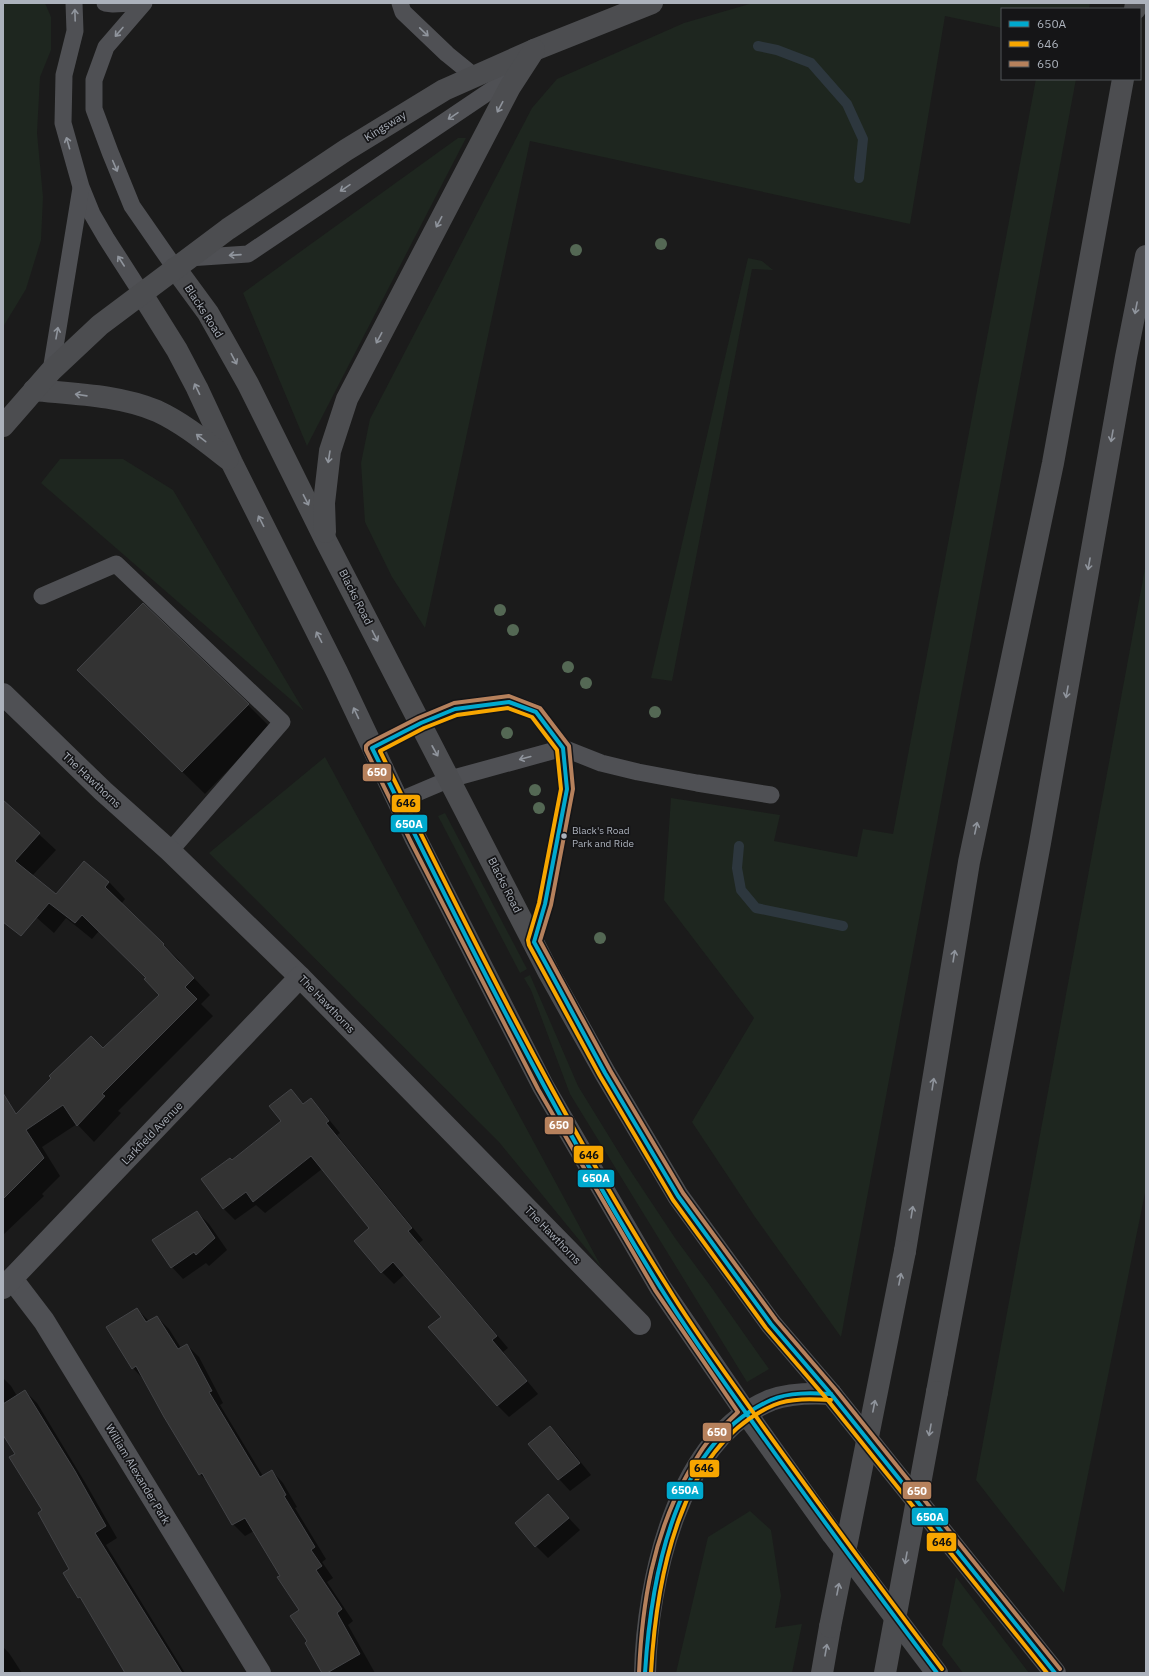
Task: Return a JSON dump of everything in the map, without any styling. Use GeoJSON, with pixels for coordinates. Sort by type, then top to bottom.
{"type":"FeatureCollection","features":[{"type":"Feature","properties":{"kind":"main road","name":"Kingsway"},"geometry":{"type":"LineString","coordinates":[[3,426],[51,372],[100,325],[228,229],[346,150],[444,90],[534,50],[652,3]]}},
{"type":"Feature","properties":{"kind":"main road"},"geometry":{"type":"LineString","coordinates":[[325,539],[324,503],[330,451],[347,399],[493,120],[520,71],[534,50]]}},
{"type":"Feature","properties":{"kind":"main road"},"geometry":{"type":"LineString","coordinates":[[822,1673],[905,1251],[969,862],[1053,463],[1122,80]]}},
{"type":"Feature","properties":{"kind":"main road"},"geometry":{"type":"LineString","coordinates":[[885,1673],[1040,843],[1126,357],[1146,256]]}},
{"type":"Feature","properties":{"kind":"main road","name":"Blacks Road"},"geometry":{"type":"LineString","coordinates":[[181,263],[226,344],[549,973],[678,1196],[772,1324],[831,1394],[1055,1673]]}},
{"type":"Feature","properties":{"kind":"main road"},"geometry":{"type":"LineString","coordinates":[[142,294],[177,350],[337,672],[398,800],[540,1079],[580,1150],[660,1287],[746,1413],[833,1535],[937,1673]]}},
{"type":"Feature","properties":{"kind":"main road"},"geometry":{"type":"LineString","coordinates":[[34,390],[85,395],[140,404],[178,422],[196,434],[232,463]]}},
{"type":"Feature","properties":{"kind":"main road"},"geometry":{"type":"LineString","coordinates":[[645,1673],[649,1616],[658,1563],[673,1520],[689,1482],[712,1446],[746,1413],[772,1400],[791,1395],[831,1394]]}},
{"type":"Feature","properties":{"kind":"street","name":"The Hawthorns"},"geometry":{"type":"LineString","coordinates":[[3,694],[103,791],[170,851],[300,977],[640,1324]]}},
{"type":"Feature","properties":{"kind":"street","name":"Larkfield Avenue"},"geometry":{"type":"LineString","coordinates":[[7,1283],[300,977]]}},
{"type":"Feature","properties":{"kind":"street","name":"William Alexander Park"},"geometry":{"type":"LineString","coordinates":[[7,1283],[44,1321],[260,1673]]}},
{"type":"Feature","properties":{"kind":"lane"},"geometry":{"type":"LineString","coordinates":[[74,3],[75,31],[64,75],[63,122],[81,187],[92,214],[142,294]]}},
{"type":"Feature","properties":{"kind":"lane"},"geometry":{"type":"LineString","coordinates":[[106,3],[133,3]]}},
{"type":"Feature","properties":{"kind":"lane"},"geometry":{"type":"LineString","coordinates":[[144,3],[106,47],[94,80],[94,109],[132,206],[181,263],[248,254],[520,71]]}},
{"type":"Feature","properties":{"kind":"lane"},"geometry":{"type":"LineString","coordinates":[[400,3],[403,12],[447,54],[474,76]]}},
{"type":"Feature","properties":{"kind":"lane"},"geometry":{"type":"LineString","coordinates":[[51,372],[81,187]]}},
{"type":"Feature","properties":{"kind":"lane"},"geometry":{"type":"LineString","coordinates":[[42,596],[116,564],[282,722],[170,851]]}},
{"type":"Feature","properties":{"kind":"lane"},"geometry":{"type":"LineString","coordinates":[[372,748],[420,723],[455,709],[509,702],[536,712],[563,748],[567,789],[545,904],[534,942]]}},
{"type":"Feature","properties":{"kind":"lane"},"geometry":{"type":"LineString","coordinates":[[398,800],[450,779],[563,748],[601,763],[638,772],[772,795]]}},
{"type":"Feature","properties":{"kind":"shaded area"},"geometry":{"type":"Polygon","coordinates":[[[3,3],[45,3],[51,17],[51,50],[40,77],[37,133],[43,197],[41,240],[26,289],[3,327],[3,3]]]}},
{"type":"Feature","properties":{"kind":"shaded area"},"geometry":{"type":"Polygon","coordinates":[[[753,3],[1090,3],[1089,8],[1001,8],[1001,28],[945,16],[910,224],[530,141],[425,628],[392,577],[365,522],[361,463],[370,419],[532,108],[557,79],[684,23],[753,3]]]}},
{"type":"Feature","properties":{"kind":"shaded area"},"geometry":{"type":"Polygon","coordinates":[[[1036,80],[1076,80],[841,1337],[755,1217],[692,1122],[754,1018],[664,900],[671,798],[780,815],[774,841],[857,857],[863,829],[893,834],[1036,80]]]}},
{"type":"Feature","properties":{"kind":"shaded area"},"geometry":{"type":"Polygon","coordinates":[[[458,138],[466,138],[307,446],[243,293],[458,138]]]}},
{"type":"Feature","properties":{"kind":"shaded area"},"geometry":{"type":"Polygon","coordinates":[[[748,258],[762,261],[773,270],[752,269],[672,681],[651,678],[748,258]]]}},
{"type":"Feature","properties":{"kind":"shaded area"},"geometry":{"type":"Polygon","coordinates":[[[60,459],[123,459],[173,490],[304,711],[41,483],[60,459]]]}},
{"type":"Feature","properties":{"kind":"shaded area"},"geometry":{"type":"Polygon","coordinates":[[[1146,563],[1146,1188],[1064,1593],[976,1480],[1146,563]]]}},
{"type":"Feature","properties":{"kind":"shaded area"},"geometry":{"type":"Polygon","coordinates":[[[325,757],[602,1268],[499,1142],[209,853],[325,757]]]}},
{"type":"Feature","properties":{"kind":"shaded area"},"geometry":{"type":"Polygon","coordinates":[[[445,813],[527,969],[520,973],[438,816],[445,813]]]}},
{"type":"Feature","properties":{"kind":"shaded area"},"geometry":{"type":"Polygon","coordinates":[[[530,975],[578,1086],[626,1164],[675,1238],[769,1369],[747,1382],[570,1094],[531,990],[524,978],[530,975]]]}},
{"type":"Feature","properties":{"kind":"shaded area"},"geometry":{"type":"Polygon","coordinates":[[[750,1511],[771,1530],[781,1596],[775,1628],[802,1624],[792,1673],[676,1673],[708,1537],[750,1511]]]}},
{"type":"Feature","properties":{"kind":"shaded area"},"geometry":{"type":"Polygon","coordinates":[[[956,1577],[1029,1673],[963,1673],[942,1645],[956,1577]]]}},
{"type":"Feature","properties":{"kind":"building"},"geometry":{"type":"Polygon","coordinates":[[[143,603],[249,704],[182,772],[77,670],[143,603]]]}},
{"type":"Feature","properties":{"kind":"building"},"geometry":{"type":"Polygon","coordinates":[[[3,800],[40,833],[15,861],[56,894],[84,861],[109,882],[105,887],[164,944],[163,945],[194,978],[185,987],[197,999],[102,1094],[105,1096],[77,1126],[63,1105],[26,1130],[44,1158],[3,1199],[3,1093],[16,1114],[51,1078],[49,1076],[91,1036],[103,1048],[159,995],[144,979],[146,978],[82,915],[75,923],[49,903],[21,936],[3,922],[3,800]]]}},
{"type":"Feature","properties":{"kind":"building"},"geometry":{"type":"Polygon","coordinates":[[[291,1089],[303,1104],[311,1098],[329,1121],[326,1123],[412,1228],[408,1231],[497,1336],[492,1340],[527,1381],[497,1406],[428,1327],[441,1317],[393,1262],[381,1273],[354,1241],[369,1228],[311,1156],[253,1202],[246,1192],[223,1209],[201,1179],[230,1158],[232,1160],[281,1121],[269,1106],[291,1089]]]}},
{"type":"Feature","properties":{"kind":"building"},"geometry":{"type":"Polygon","coordinates":[[[197,1211],[215,1238],[196,1255],[194,1252],[171,1268],[152,1240],[197,1211]]]}},
{"type":"Feature","properties":{"kind":"building"},"geometry":{"type":"Polygon","coordinates":[[[137,1308],[146,1322],[157,1316],[178,1349],[187,1344],[212,1391],[209,1392],[260,1477],[272,1470],[286,1495],[284,1496],[315,1547],[311,1550],[322,1566],[316,1570],[342,1609],[337,1613],[360,1654],[327,1673],[322,1673],[305,1643],[307,1641],[290,1616],[299,1610],[277,1577],[280,1576],[245,1518],[232,1525],[202,1473],[199,1475],[164,1417],[136,1366],[132,1369],[106,1327],[137,1308]]]}},
{"type":"Feature","properties":{"kind":"building"},"geometry":{"type":"Polygon","coordinates":[[[25,1390],[75,1471],[106,1526],[95,1533],[182,1673],[125,1673],[80,1597],[78,1598],[63,1573],[69,1569],[38,1513],[42,1510],[9,1457],[15,1454],[3,1435],[3,1404],[25,1390]]]}},
{"type":"Feature","properties":{"kind":"building"},"geometry":{"type":"Polygon","coordinates":[[[550,1426],[580,1463],[558,1480],[528,1444],[550,1426]]]}},
{"type":"Feature","properties":{"kind":"building"},"geometry":{"type":"Polygon","coordinates":[[[548,1494],[569,1518],[535,1547],[515,1523],[548,1494]]]}},
{"type":"Feature","properties":{"kind":"waterway"},"geometry":{"type":"LineString","coordinates":[[758,46],[777,50],[811,63],[847,104],[863,139],[859,178]]}},
{"type":"Feature","properties":{"kind":"waterway"},"geometry":{"type":"LineString","coordinates":[[739,846],[737,868],[741,890],[756,908],[843,926]]}},
{"type":"Feature","properties":{"kind":"transit line","name":"650"},"geometry":{"type":"LineString","coordinates":[[639,1673],[643,1621],[647,1595],[658,1545],[666,1521],[676,1497],[701,1451],[713,1436],[738,1412],[655,1290],[538,1089],[411,842],[366,750],[366,746],[369,743],[418,718],[454,703],[509,696],[540,708],[569,746],[573,789],[551,905],[540,941],[610,1070],[683,1193],[776,1320],[836,1390],[1060,1669]]}},
{"type":"Feature","properties":{"kind":"transit line","name":"650A"},"geometry":{"type":"LineString","coordinates":[[937,1673],[778,1458],[707,1358],[660,1287],[621,1222],[546,1089],[474,953],[372,748],[421,723],[455,709],[509,702],[536,712],[563,748],[567,789],[545,904],[534,942],[605,1073],[678,1196],[771,1324],[831,1394],[1055,1673]]}},
{"type":"Feature","properties":{"kind":"transit line","name":"646"},"geometry":{"type":"LineString","coordinates":[[942,1669],[896,1609],[713,1356],[678,1304],[627,1221],[589,1156],[516,1022],[481,955],[380,751],[424,728],[457,715],[508,708],[532,717],[557,750],[561,789],[539,903],[528,940],[529,945],[600,1076],[673,1200],[766,1328],[826,1398],[1047,1673]]}},
{"type":"Feature","properties":{"kind":"transit line","name":"650A"},"geometry":{"type":"LineString","coordinates":[[645,1673],[653,1596],[662,1556],[674,1517],[690,1481],[711,1448],[738,1420],[771,1400],[793,1394],[831,1394]]}},
{"type":"Feature","properties":{"kind":"transit line","name":"646"},"geometry":{"type":"LineString","coordinates":[[651,1673],[659,1598],[667,1559],[679,1520],[695,1484],[715,1451],[742,1425],[774,1405],[794,1400],[831,1400]]}},
{"type":"Feature","properties":{"kind":"place","name":"Black's Road Park and Ride"},"geometry":{"type":"Point","coordinates":[564,836]}}]}
